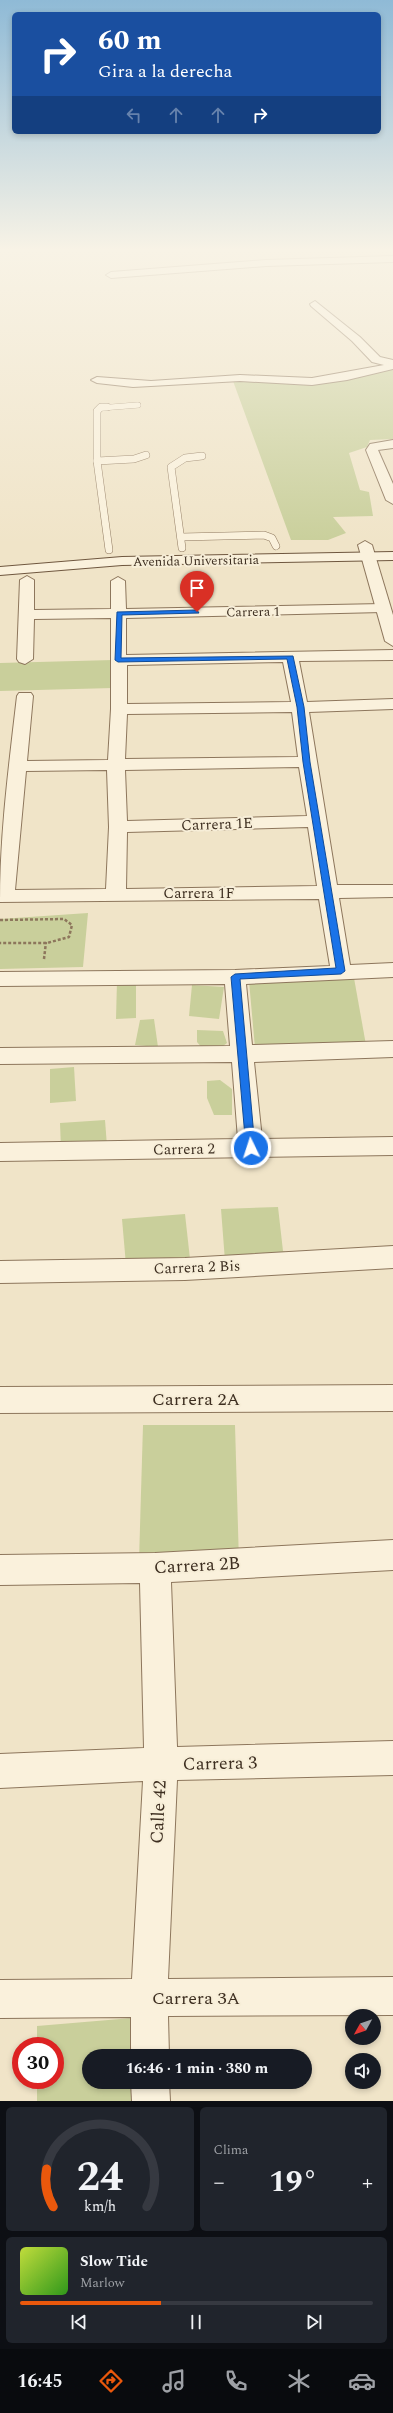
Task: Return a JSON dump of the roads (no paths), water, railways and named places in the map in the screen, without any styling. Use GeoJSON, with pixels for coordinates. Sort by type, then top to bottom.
{"type":"FeatureCollection","features":[{"type":"Feature","properties":{"kind":"street"},"geometry":{"type":"LineString","coordinates":[[365,348],[376,360],[393,365]]}},
{"type":"Feature","properties":{"kind":"street"},"geometry":{"type":"LineString","coordinates":[[97,380],[122,384],[172,384],[243,378],[300,382],[338,378],[393,365]]}},
{"type":"Feature","properties":{"kind":"street"},"geometry":{"type":"LineString","coordinates":[[393,444],[374,447],[372,450],[393,500]]}},
{"type":"Feature","properties":{"kind":"street","name":"Avenida Universitaria"},"geometry":{"type":"LineString","coordinates":[[0,559],[109,550],[181,542],[367,551],[393,556]]}},
{"type":"Feature","properties":{"kind":"street","name":"Avenida Universitaria"},"geometry":{"type":"LineString","coordinates":[[0,571],[122,561],[367,551],[393,544]]}},
{"type":"Feature","properties":{"kind":"street"},"geometry":{"type":"LineString","coordinates":[[367,551],[393,641]]}},
{"type":"Feature","properties":{"kind":"street"},"geometry":{"type":"LineString","coordinates":[[25,659],[27,580]]}},
{"type":"Feature","properties":{"kind":"street"},"geometry":{"type":"LineString","coordinates":[[116,894],[118,827],[116,765],[119,709],[118,581]]}},
{"type":"Feature","properties":{"kind":"street","name":"Carrera 1"},"geometry":{"type":"LineString","coordinates":[[27,615],[383,608]]}},
{"type":"Feature","properties":{"kind":"street"},"geometry":{"type":"LineString","coordinates":[[118,660],[393,655]]}},
{"type":"Feature","properties":{"kind":"street"},"geometry":{"type":"LineString","coordinates":[[290,657],[300,707],[307,762],[341,971]]}},
{"type":"Feature","properties":{"kind":"street"},"geometry":{"type":"LineString","coordinates":[[25,696],[17,766],[307,762]]}},
{"type":"Feature","properties":{"kind":"street"},"geometry":{"type":"LineString","coordinates":[[119,709],[300,707],[393,704]]}},
{"type":"Feature","properties":{"kind":"street","name":"Carrera 1F"},"geometry":{"type":"LineString","coordinates":[[17,766],[5,897],[393,890]]}},
{"type":"Feature","properties":{"kind":"street","name":"Carrera 1E"},"geometry":{"type":"LineString","coordinates":[[118,827],[317,821]]}},
{"type":"Feature","properties":{"kind":"street"},"geometry":{"type":"LineString","coordinates":[[0,979],[235,977],[341,971],[393,970]]}},
{"type":"Feature","properties":{"kind":"street"},"geometry":{"type":"LineString","coordinates":[[235,977],[251,1148]]}},
{"type":"Feature","properties":{"kind":"street"},"geometry":{"type":"LineString","coordinates":[[0,1056],[243,1054],[393,1049]]}},
{"type":"Feature","properties":{"kind":"street","name":"Carrera 2"},"geometry":{"type":"LineString","coordinates":[[0,1152],[393,1146]]}},
{"type":"Feature","properties":{"kind":"street","name":"Carrera 2 Bis"},"geometry":{"type":"LineString","coordinates":[[0,1272],[185,1269],[393,1257]]}},
{"type":"Feature","properties":{"kind":"street","name":"Carrera 2A"},"geometry":{"type":"LineString","coordinates":[[0,1400],[393,1398]]}},
{"type":"Feature","properties":{"kind":"street","name":"Carrera 2B"},"geometry":{"type":"LineString","coordinates":[[0,1570],[156,1568],[393,1555]]}},
{"type":"Feature","properties":{"kind":"street","name":"Calle 42"},"geometry":{"type":"LineString","coordinates":[[150,2049],[149,1998],[161,1764],[156,1568]]}},
{"type":"Feature","properties":{"kind":"street","name":"Carrera 3"},"geometry":{"type":"LineString","coordinates":[[0,1771],[161,1764],[393,1758]]}},
{"type":"Feature","properties":{"kind":"street","name":"Carrera 3A"},"geometry":{"type":"LineString","coordinates":[[0,1999],[393,1996]]}},
{"type":"Feature","properties":{"kind":"street"},"geometry":{"type":"LineString","coordinates":[[150,2089],[151,2101]]}},
{"type":"Feature","properties":{"kind":"lane"},"geometry":{"type":"LineString","coordinates":[[109,550],[97,460],[97,410],[101,407],[138,405]]}},
{"type":"Feature","properties":{"kind":"lane"},"geometry":{"type":"LineString","coordinates":[[97,460],[134,459],[146,455]]}},
{"type":"Feature","properties":{"kind":"lane"},"geometry":{"type":"LineString","coordinates":[[181,542],[171,467],[185,458],[202,456]]}}]}
